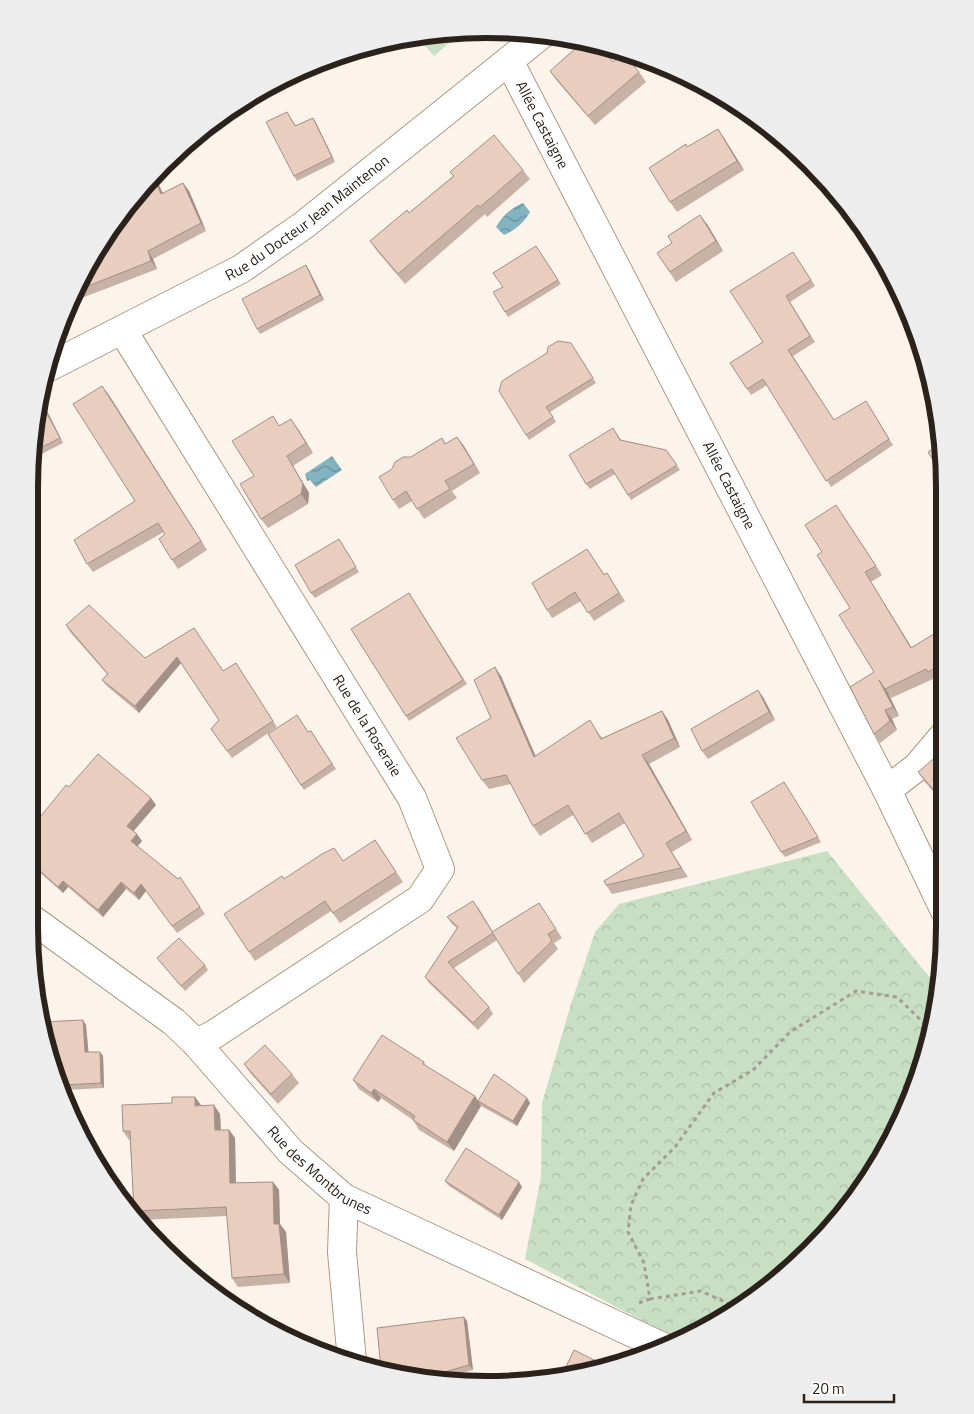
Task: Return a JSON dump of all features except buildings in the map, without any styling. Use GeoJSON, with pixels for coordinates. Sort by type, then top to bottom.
{"type":"FeatureCollection","features":[{"type":"Feature","properties":{"kind":"street","name":"Rue du Docteur Jean Maintenon"},"geometry":{"type":"LineString","coordinates":[[55,364],[241,269],[304,225],[535,40]]}},
{"type":"Feature","properties":{"kind":"street","name":"Allée Castaigne"},"geometry":{"type":"LineString","coordinates":[[509,61],[887,790],[936,892]]}},
{"type":"Feature","properties":{"kind":"street","name":"Rue de la Roseraie"},"geometry":{"type":"LineString","coordinates":[[123,330],[412,798],[440,869],[420,899],[221,1030],[196,1043]]}},
{"type":"Feature","properties":{"kind":"street"},"geometry":{"type":"LineString","coordinates":[[887,790],[917,767],[936,745]]}},
{"type":"Feature","properties":{"kind":"street","name":"Rue des Montbrunes"},"geometry":{"type":"LineString","coordinates":[[38,924],[174,1022],[196,1043],[291,1152],[344,1198],[655,1343]]}},
{"type":"Feature","properties":{"kind":"street"},"geometry":{"type":"LineString","coordinates":[[344,1198],[342,1252],[351,1355]]}},
{"type":"Feature","properties":{"kind":"path"},"geometry":{"type":"LineString","coordinates":[[650,1299],[644,1263],[628,1232],[631,1205],[643,1179],[675,1147],[714,1093],[753,1070],[790,1032],[856,991],[897,997],[926,1025]]}},
{"type":"Feature","properties":{"kind":"path"},"geometry":{"type":"LineString","coordinates":[[602,1318],[650,1299],[701,1291],[731,1305]]}},
{"type":"Feature","properties":{"kind":"green space"},"geometry":{"type":"Polygon","coordinates":[[[454,38],[434,56],[422,42],[454,38]]]}},
{"type":"Feature","properties":{"kind":"green space"},"geometry":{"type":"Polygon","coordinates":[[[827,851],[933,982],[921,1043],[902,1099],[876,1152],[844,1201],[805,1245],[761,1284],[712,1316],[672,1336],[525,1259],[541,1177],[542,1103],[571,1004],[595,932],[619,904],[827,851]]]}},
{"type":"Feature","properties":{"kind":"water"},"geometry":{"type":"Polygon","coordinates":[[[523,203],[530,212],[519,226],[504,235],[496,227],[507,213],[523,203]]]}},
{"type":"Feature","properties":{"kind":"water"},"geometry":{"type":"Polygon","coordinates":[[[332,456],[342,470],[316,487],[310,480],[307,481],[305,474],[332,456]]]}}]}
